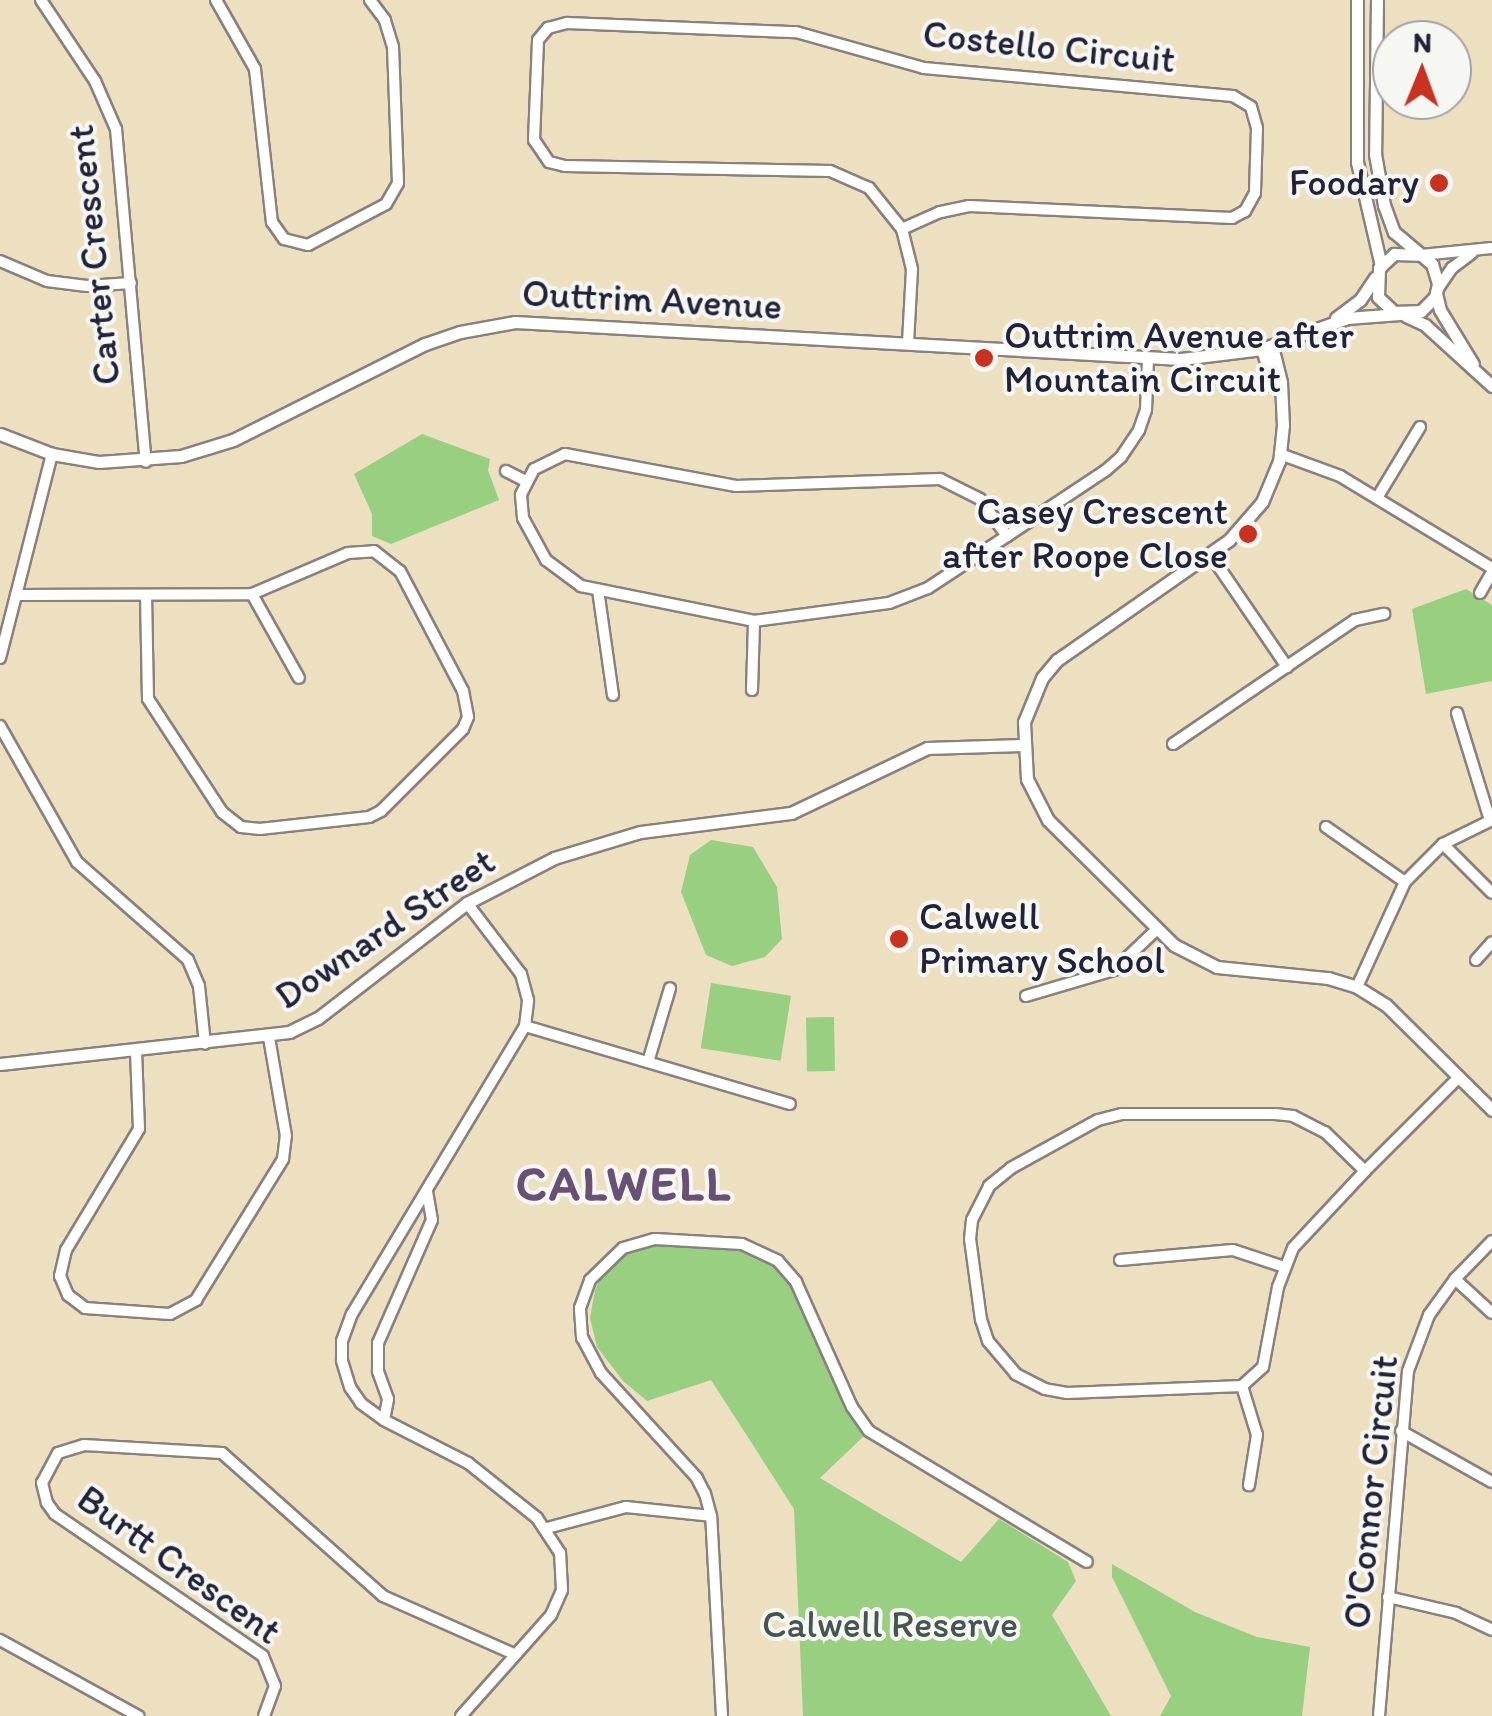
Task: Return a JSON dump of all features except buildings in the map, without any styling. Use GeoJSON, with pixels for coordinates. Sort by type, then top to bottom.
{"type":"FeatureCollection","features":[{"type":"Feature","properties":{"kind":"street"},"geometry":{"type":"LineString","coordinates":[[216,0],[255,69],[272,222],[284,239],[298,245],[318,242],[386,204],[398,183],[394,47],[384,20],[370,0]]}},
{"type":"Feature","properties":{"kind":"street"},"geometry":{"type":"LineString","coordinates":[[1358,0],[1357,162],[1382,303],[1425,325],[1492,386]]}},
{"type":"Feature","properties":{"kind":"street"},"geometry":{"type":"LineString","coordinates":[[1377,0],[1375,120],[1380,187],[1394,232],[1435,270],[1440,310],[1476,371]]}},
{"type":"Feature","properties":{"kind":"street","name":"Carter Crescent"},"geometry":{"type":"LineString","coordinates":[[46,2],[112,117],[120,156],[146,462]]}},
{"type":"Feature","properties":{"kind":"street","name":"Costello Circuit"},"geometry":{"type":"LineString","coordinates":[[902,229],[940,212],[970,206],[1232,218],[1245,211],[1255,193],[1256,117],[1247,104],[1233,96],[924,68],[796,32],[567,23],[548,28],[538,40],[534,140],[549,162],[565,166],[830,170],[868,188],[902,229],[912,269],[908,344]]}},
{"type":"Feature","properties":{"kind":"street"},"geometry":{"type":"LineString","coordinates":[[1378,271],[1401,252],[1420,255],[1492,248]]}},
{"type":"Feature","properties":{"kind":"street"},"geometry":{"type":"LineString","coordinates":[[1401,314],[1421,311],[1452,268],[1473,252]]}},
{"type":"Feature","properties":{"kind":"street"},"geometry":{"type":"LineString","coordinates":[[0,261],[47,281],[86,286],[131,283]]}},
{"type":"Feature","properties":{"kind":"street","name":"Outtrim Avenue"},"geometry":{"type":"LineString","coordinates":[[0,434],[52,454],[98,462],[146,462],[199,452],[233,440],[424,344],[496,324],[552,322],[1201,359],[1267,347],[1328,323],[1360,300],[1378,271]]}},
{"type":"Feature","properties":{"kind":"street","name":"Outtrim Avenue"},"geometry":{"type":"LineString","coordinates":[[1328,323],[1401,314]]}},
{"type":"Feature","properties":{"kind":"street"},"geometry":{"type":"LineString","coordinates":[[1267,347],[1278,388],[1280,454],[1256,512],[1210,554],[1057,660],[1031,699],[1022,746],[1029,787],[1048,820],[1184,952],[1217,967],[1328,978],[1357,987],[1386,1004],[1492,1110]]}},
{"type":"Feature","properties":{"kind":"street"},"geometry":{"type":"LineString","coordinates":[[1007,536],[980,500],[940,479],[736,486],[565,454],[539,464],[526,480],[521,495],[523,518],[546,560],[572,582],[598,590],[754,620],[909,598],[1007,536],[1105,471],[1128,449],[1146,410],[1148,358]]}},
{"type":"Feature","properties":{"kind":"street"},"geometry":{"type":"LineString","coordinates":[[1377,498],[1420,428]]}},
{"type":"Feature","properties":{"kind":"street"},"geometry":{"type":"LineString","coordinates":[[0,658],[52,454]]}},
{"type":"Feature","properties":{"kind":"street"},"geometry":{"type":"LineString","coordinates":[[1280,454],[1326,470],[1492,570],[1480,593]]}},
{"type":"Feature","properties":{"kind":"street"},"geometry":{"type":"LineString","coordinates":[[506,471],[526,480]]}},
{"type":"Feature","properties":{"kind":"street"},"geometry":{"type":"LineString","coordinates":[[16,595],[252,594],[361,550],[380,554],[400,571],[463,692],[468,717],[456,739],[381,811],[362,818],[260,829],[231,821],[148,699],[146,596]]}},
{"type":"Feature","properties":{"kind":"street"},"geometry":{"type":"LineString","coordinates":[[1210,554],[1287,666]]}},
{"type":"Feature","properties":{"kind":"street"},"geometry":{"type":"LineString","coordinates":[[598,590],[613,695]]}},
{"type":"Feature","properties":{"kind":"street"},"geometry":{"type":"LineString","coordinates":[[252,594],[300,678]]}},
{"type":"Feature","properties":{"kind":"street"},"geometry":{"type":"LineString","coordinates":[[1173,744],[1355,620],[1384,614]]}},
{"type":"Feature","properties":{"kind":"street"},"geometry":{"type":"LineString","coordinates":[[752,690],[754,620]]}},
{"type":"Feature","properties":{"kind":"street"},"geometry":{"type":"LineString","coordinates":[[1357,987],[1406,882],[1443,844],[1491,820],[1456,713]]}},
{"type":"Feature","properties":{"kind":"street"},"geometry":{"type":"LineString","coordinates":[[0,726],[78,862],[188,960],[199,986],[205,1044]]}},
{"type":"Feature","properties":{"kind":"street","name":"Downard Street"},"geometry":{"type":"LineString","coordinates":[[0,1064],[269,1038],[318,1018],[467,903],[554,858],[662,828],[791,813],[927,748],[1022,746]]}},
{"type":"Feature","properties":{"kind":"street"},"geometry":{"type":"LineString","coordinates":[[1326,827],[1406,882]]}},
{"type":"Feature","properties":{"kind":"street"},"geometry":{"type":"LineString","coordinates":[[1443,844],[1492,893]]}},
{"type":"Feature","properties":{"kind":"street"},"geometry":{"type":"LineString","coordinates":[[461,1716],[474,1711],[551,1615],[562,1590],[560,1553],[547,1528],[468,1462],[384,1420],[361,1403],[344,1370],[342,1341],[352,1314],[525,1026],[528,1000],[521,974],[467,903]]}},
{"type":"Feature","properties":{"kind":"street"},"geometry":{"type":"LineString","coordinates":[[1026,996],[1114,970],[1157,929]]}},
{"type":"Feature","properties":{"kind":"street"},"geometry":{"type":"LineString","coordinates":[[1476,960],[1492,942]]}},
{"type":"Feature","properties":{"kind":"street"},"geometry":{"type":"LineString","coordinates":[[648,1062],[670,988]]}},
{"type":"Feature","properties":{"kind":"street"},"geometry":{"type":"LineString","coordinates":[[525,1026],[790,1104]]}},
{"type":"Feature","properties":{"kind":"street"},"geometry":{"type":"LineString","coordinates":[[136,1051],[142,1110],[138,1130],[66,1250],[60,1276],[68,1296],[84,1308],[170,1314],[196,1300],[283,1159],[286,1136],[269,1038]]}},
{"type":"Feature","properties":{"kind":"street"},"geometry":{"type":"LineString","coordinates":[[1365,1171],[1325,1132],[1293,1116],[1122,1114],[1098,1120],[1011,1168],[989,1186],[978,1202],[970,1239],[981,1320],[994,1350],[1016,1374],[1045,1389],[1066,1393],[1242,1386],[1262,1366],[1284,1267],[1305,1232],[1459,1077]]}},
{"type":"Feature","properties":{"kind":"street"},"geometry":{"type":"LineString","coordinates":[[384,1420],[388,1399],[378,1371],[378,1343],[432,1220],[427,1192]]}},
{"type":"Feature","properties":{"kind":"street"},"geometry":{"type":"LineString","coordinates":[[722,1716],[711,1516],[696,1478],[601,1374],[582,1338],[580,1308],[590,1280],[609,1257],[636,1242],[665,1239],[742,1244],[777,1260],[796,1282],[852,1407],[869,1432],[1087,1562]]}},
{"type":"Feature","properties":{"kind":"street","name":"O'Connor Circuit"},"geometry":{"type":"LineString","coordinates":[[1378,1716],[1405,1386],[1416,1343],[1455,1278],[1492,1242]]}},
{"type":"Feature","properties":{"kind":"street"},"geometry":{"type":"LineString","coordinates":[[1120,1260],[1233,1250],[1284,1267]]}},
{"type":"Feature","properties":{"kind":"street"},"geometry":{"type":"LineString","coordinates":[[1455,1278],[1492,1313]]}},
{"type":"Feature","properties":{"kind":"street"},"geometry":{"type":"LineString","coordinates":[[1242,1386],[1257,1435],[1249,1485]]}},
{"type":"Feature","properties":{"kind":"street"},"geometry":{"type":"LineString","coordinates":[[1401,1431],[1492,1482]]}},
{"type":"Feature","properties":{"kind":"street","name":"Burtt Crescent"},"geometry":{"type":"LineString","coordinates":[[264,1716],[275,1686],[263,1656],[55,1514],[42,1483],[49,1464],[58,1454],[84,1445],[222,1452],[382,1596],[516,1656]]}},
{"type":"Feature","properties":{"kind":"street"},"geometry":{"type":"LineString","coordinates":[[547,1528],[626,1506],[711,1516]]}},
{"type":"Feature","properties":{"kind":"street"},"geometry":{"type":"LineString","coordinates":[[1388,1597],[1439,1608],[1492,1630]]}},
{"type":"Feature","properties":{"kind":"street"},"geometry":{"type":"LineString","coordinates":[[0,1640],[138,1716]]}},
{"type":"Feature","properties":{"kind":"green space"},"geometry":{"type":"Polygon","coordinates":[[[422,434],[490,459],[488,470],[499,500],[391,544],[372,536],[372,514],[354,474],[422,434]]]}},
{"type":"Feature","properties":{"kind":"green space"},"geometry":{"type":"Polygon","coordinates":[[[1466,589],[1492,605],[1492,681],[1426,694],[1412,609],[1466,589]]]}},
{"type":"Feature","properties":{"kind":"green space"},"geometry":{"type":"Polygon","coordinates":[[[711,840],[753,847],[777,887],[782,939],[765,957],[732,966],[706,955],[681,892],[690,855],[711,840]]]}},
{"type":"Feature","properties":{"kind":"green space"},"geometry":{"type":"Polygon","coordinates":[[[711,983],[791,996],[781,1061],[701,1048],[711,983]]]}},
{"type":"Feature","properties":{"kind":"green space"},"geometry":{"type":"Polygon","coordinates":[[[806,1017],[834,1017],[835,1071],[807,1071],[806,1017]]]}},
{"type":"Feature","properties":{"kind":"green space","name":"Calwell Reserve"},"geometry":{"type":"Polygon","coordinates":[[[661,1243],[751,1249],[786,1274],[863,1437],[820,1478],[961,1562],[999,1519],[1068,1562],[1076,1581],[1052,1615],[1111,1716],[803,1716],[794,1509],[711,1380],[647,1401],[623,1381],[597,1347],[590,1318],[595,1290],[607,1265],[632,1247],[661,1243]]]}},
{"type":"Feature","properties":{"kind":"green space","name":"Calwell Reserve"},"geometry":{"type":"Polygon","coordinates":[[[1112,1564],[1195,1612],[1257,1637],[1310,1647],[1302,1716],[1160,1716],[1171,1696],[1112,1577],[1112,1564]]]}},
{"type":"Feature","properties":{"kind":"place","name":"Foodary"},"geometry":{"type":"Point","coordinates":[1439,183]}},
{"type":"Feature","properties":{"kind":"place","name":"Outtrim Avenue after Mountain Circuit"},"geometry":{"type":"Point","coordinates":[984,358]}},
{"type":"Feature","properties":{"kind":"place","name":"Casey Crescent after Roope Close"},"geometry":{"type":"Point","coordinates":[1248,534]}},
{"type":"Feature","properties":{"kind":"place","name":"Calwell Primary School"},"geometry":{"type":"Point","coordinates":[899,939]}},
{"type":"Feature","properties":{"kind":"district","name":"CALWELL"},"geometry":{"type":"Point","coordinates":[624,1184]}}]}
